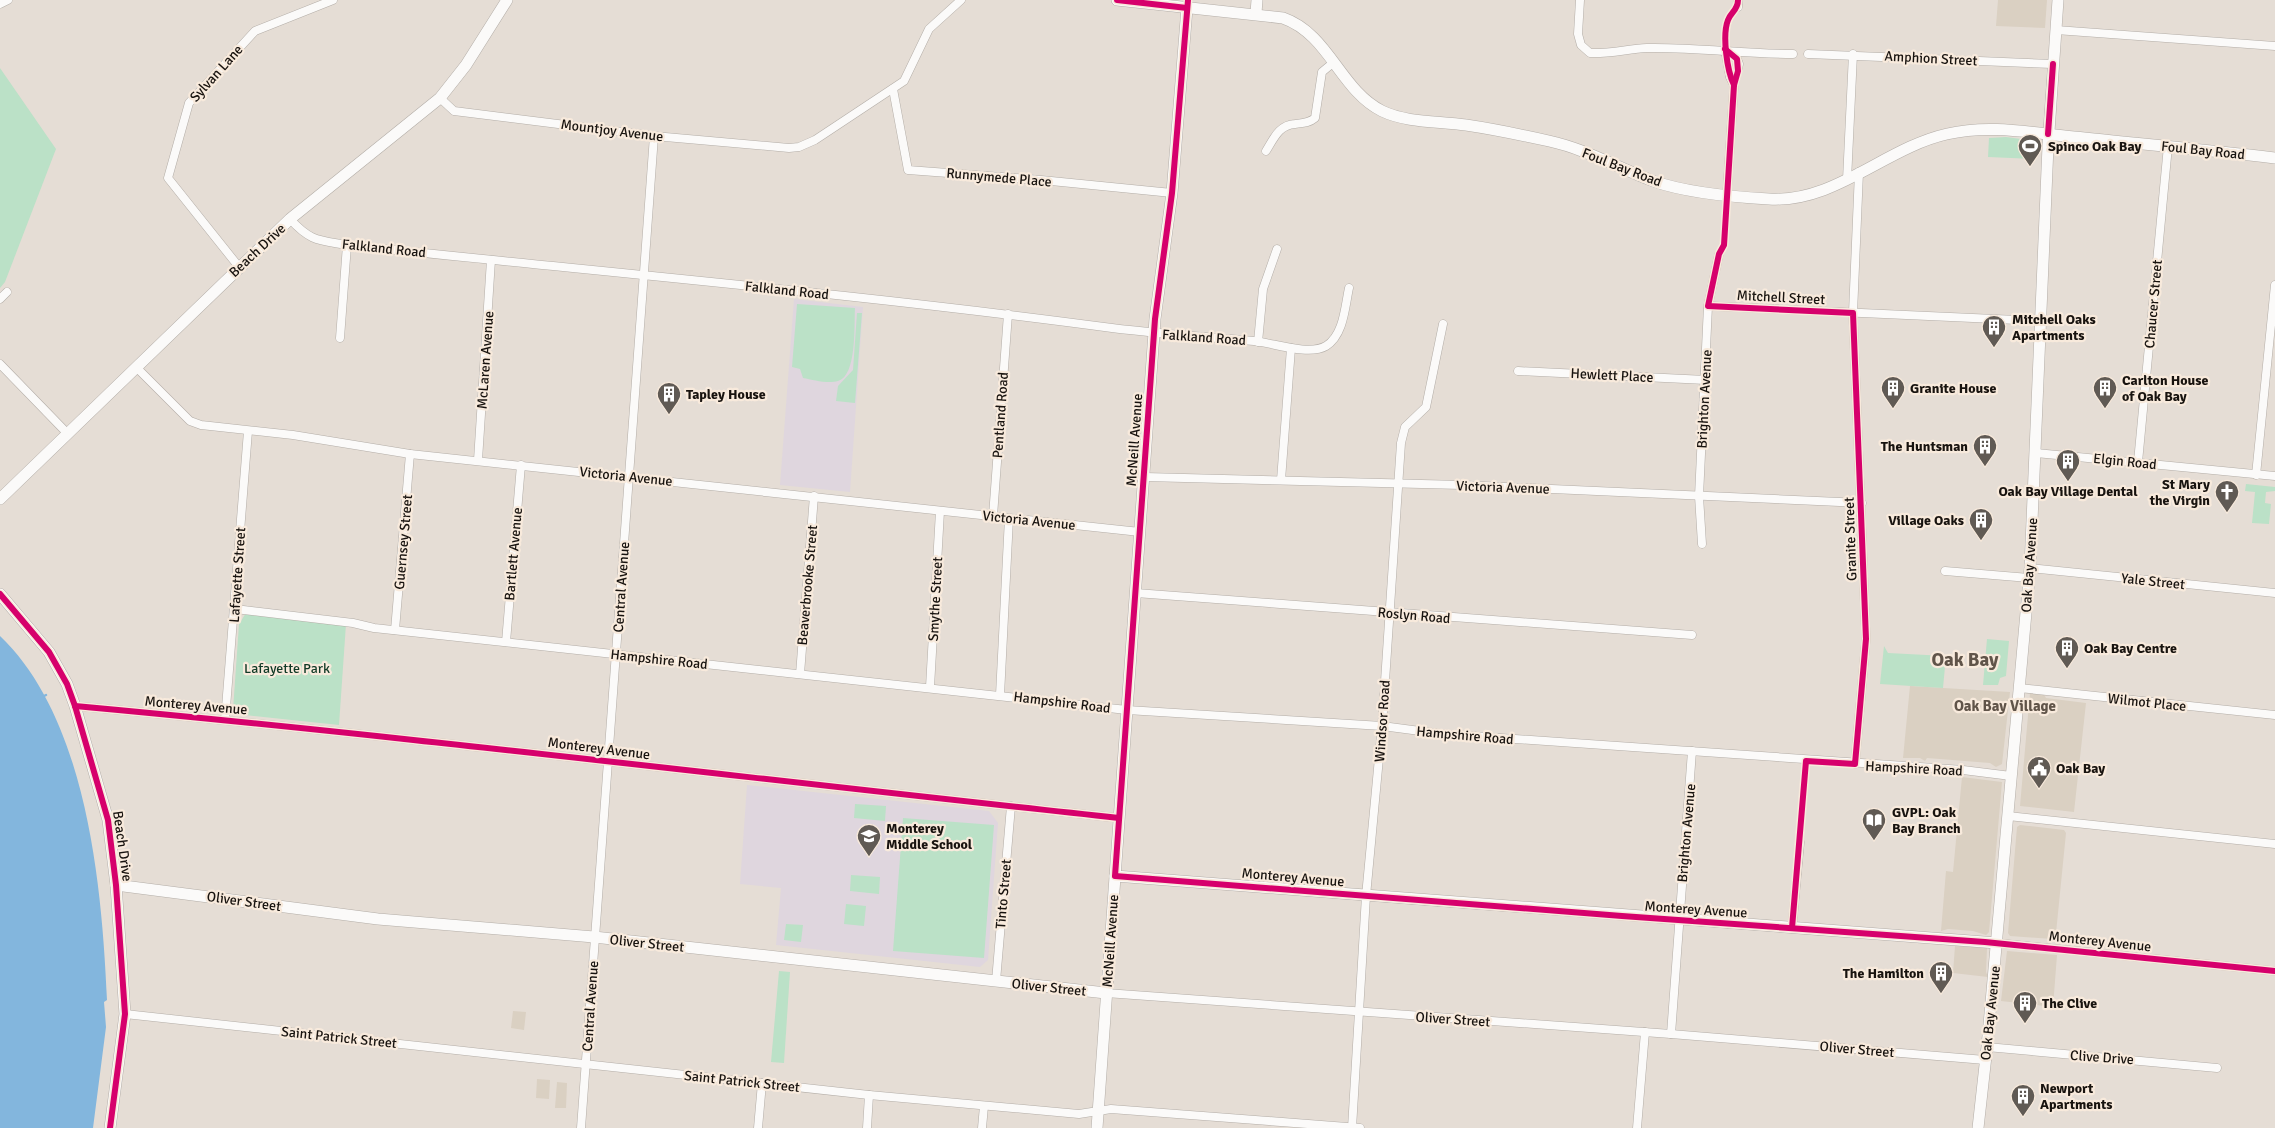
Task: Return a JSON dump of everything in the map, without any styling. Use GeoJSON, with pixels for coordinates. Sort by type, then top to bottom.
{"type":"FeatureCollection","features":[{"type":"Feature","properties":{"kind":"street"},"geometry":{"type":"LineString","coordinates":[[0,4],[8,0]]}},
{"type":"Feature","properties":{"kind":"street","name":"Sylvan Lane"},"geometry":{"type":"LineString","coordinates":[[239,267],[168,178],[189,103],[255,30],[333,0]]}},
{"type":"Feature","properties":{"kind":"street","name":"Beach Drive"},"geometry":{"type":"LineString","coordinates":[[0,499],[290,219],[440,98],[471,58],[507,0]]}},
{"type":"Feature","properties":{"kind":"street"},"geometry":{"type":"LineString","coordinates":[[893,89],[904,81],[929,29],[961,0]]}},
{"type":"Feature","properties":{"kind":"street","name":"Foul Bay Road"},"geometry":{"type":"LineString","coordinates":[[1117,0],[1188,4],[1283,18],[1294,23],[1312,36],[1353,89],[1369,104],[1395,116],[1464,125],[1548,141],[1584,152],[1655,182],[1727,194],[1772,199],[1809,195],[1846,180],[1921,142],[1946,134],[1989,128],[2275,158]]}},
{"type":"Feature","properties":{"kind":"street"},"geometry":{"type":"LineString","coordinates":[[1256,13],[1257,0]]}},
{"type":"Feature","properties":{"kind":"street"},"geometry":{"type":"LineString","coordinates":[[1580,0],[1578,34],[1581,45],[1590,52],[1646,48],[1725,49],[1740,54],[1793,54]]}},
{"type":"Feature","properties":{"kind":"street","name":"Oak Bay Avenue"},"geometry":{"type":"LineString","coordinates":[[1978,1128],[1997,943],[2030,573],[2048,134],[2058,0]]}},
{"type":"Feature","properties":{"kind":"street","name":"McNeill Avenue"},"geometry":{"type":"LineString","coordinates":[[1097,1128],[1158,282],[1172,193],[1188,4]]}},
{"type":"Feature","properties":{"kind":"street"},"geometry":{"type":"LineString","coordinates":[[2056,30],[2275,46]]}},
{"type":"Feature","properties":{"kind":"street"},"geometry":{"type":"LineString","coordinates":[[1725,49],[1730,77],[1734,85],[1727,194]]}},
{"type":"Feature","properties":{"kind":"street","name":"Amphion Street"},"geometry":{"type":"LineString","coordinates":[[1808,54],[1853,54],[2053,64]]}},
{"type":"Feature","properties":{"kind":"street"},"geometry":{"type":"LineString","coordinates":[[1846,180],[1853,54]]}},
{"type":"Feature","properties":{"kind":"street"},"geometry":{"type":"LineString","coordinates":[[1266,151],[1276,134],[1284,127],[1309,122],[1315,118],[1322,72],[1334,62]]}},
{"type":"Feature","properties":{"kind":"street","name":"Mountjoy Avenue"},"geometry":{"type":"LineString","coordinates":[[440,98],[454,111],[654,136],[788,148],[799,147],[815,140],[893,89]]}},
{"type":"Feature","properties":{"kind":"street","name":"Runnymede Place"},"geometry":{"type":"LineString","coordinates":[[893,89],[908,170],[1041,180],[1172,193]]}},
{"type":"Feature","properties":{"kind":"street","name":"Central Avenue"},"geometry":{"type":"LineString","coordinates":[[581,1128],[654,136]]}},
{"type":"Feature","properties":{"kind":"street","name":"Chaucer Street"},"geometry":{"type":"LineString","coordinates":[[2138,462],[2168,146]]}},
{"type":"Feature","properties":{"kind":"street","name":"Granite Street"},"geometry":{"type":"LineString","coordinates":[[1855,764],[1866,639],[1853,313],[1859,172]]}},
{"type":"Feature","properties":{"kind":"street","name":"Falkland Road"},"geometry":{"type":"LineString","coordinates":[[290,219],[304,234],[314,239],[348,245],[1008,314],[1154,334],[1258,342],[1291,348],[1311,349],[1327,346],[1340,330],[1349,288]]}},
{"type":"Feature","properties":{"kind":"street"},"geometry":{"type":"LineString","coordinates":[[340,338],[348,245]]}},
{"type":"Feature","properties":{"kind":"street"},"geometry":{"type":"LineString","coordinates":[[1258,342],[1263,289],[1276,249]]}},
{"type":"Feature","properties":{"kind":"street","name":"Brighton Avenue"},"geometry":{"type":"LineString","coordinates":[[1702,544],[1699,496],[1706,380],[1708,306],[1719,254]]}},
{"type":"Feature","properties":{"kind":"street","name":"McLaren Avenue"},"geometry":{"type":"LineString","coordinates":[[478,460],[491,260]]}},
{"type":"Feature","properties":{"kind":"street"},"geometry":{"type":"LineString","coordinates":[[2256,474],[2275,285]]}},
{"type":"Feature","properties":{"kind":"street"},"geometry":{"type":"LineString","coordinates":[[0,299],[7,292]]}},
{"type":"Feature","properties":{"kind":"street","name":"Mitchell Street"},"geometry":{"type":"LineString","coordinates":[[1708,306],[2041,321]]}},
{"type":"Feature","properties":{"kind":"street","name":"Pentland Road"},"geometry":{"type":"LineString","coordinates":[[992,516],[1008,314]]}},
{"type":"Feature","properties":{"kind":"street","name":"Windsor Road"},"geometry":{"type":"LineString","coordinates":[[1352,1128],[1366,896],[1382,726],[1401,443],[1405,427],[1426,407],[1443,324]]}},
{"type":"Feature","properties":{"kind":"street"},"geometry":{"type":"LineString","coordinates":[[1281,480],[1291,348]]}},
{"type":"Feature","properties":{"kind":"street"},"geometry":{"type":"LineString","coordinates":[[0,364],[67,433]]}},
{"type":"Feature","properties":{"kind":"street","name":"Victoria Avenue"},"geometry":{"type":"LineString","coordinates":[[136,368],[190,421],[201,425],[293,435],[410,454],[1140,532]]}},
{"type":"Feature","properties":{"kind":"street","name":"Hewlett Place"},"geometry":{"type":"LineString","coordinates":[[1518,371],[1706,380]]}},
{"type":"Feature","properties":{"kind":"street","name":"Lafayette Street"},"geometry":{"type":"LineString","coordinates":[[225,720],[248,431]]}},
{"type":"Feature","properties":{"kind":"street","name":"Elgin Road"},"geometry":{"type":"LineString","coordinates":[[2036,453],[2275,476]]}},
{"type":"Feature","properties":{"kind":"street","name":"Guernsey Street"},"geometry":{"type":"LineString","coordinates":[[395,630],[410,454]]}},
{"type":"Feature","properties":{"kind":"street","name":"Bartlett Avenue"},"geometry":{"type":"LineString","coordinates":[[506,642],[520,465]]}},
{"type":"Feature","properties":{"kind":"street","name":"Victoria Avenue"},"geometry":{"type":"LineString","coordinates":[[1145,477],[1398,484],[1862,503]]}},
{"type":"Feature","properties":{"kind":"street","name":"Beaverbrooke Street"},"geometry":{"type":"LineString","coordinates":[[800,674],[814,496]]}},
{"type":"Feature","properties":{"kind":"street","name":"Smythe Street"},"geometry":{"type":"LineString","coordinates":[[930,687],[940,510]]}},
{"type":"Feature","properties":{"kind":"street"},"geometry":{"type":"LineString","coordinates":[[1000,695],[1009,518]]}},
{"type":"Feature","properties":{"kind":"street","name":"Yale Street"},"geometry":{"type":"LineString","coordinates":[[1946,571],[2030,573],[2275,593]]}},
{"type":"Feature","properties":{"kind":"street","name":"Roslyn Road"},"geometry":{"type":"LineString","coordinates":[[1136,593],[1692,635]]}},
{"type":"Feature","properties":{"kind":"street","name":"Beach Drive"},"geometry":{"type":"LineString","coordinates":[[0,594],[49,652],[61,672],[76,706],[104,803],[116,884],[125,1014],[110,1128]]}},
{"type":"Feature","properties":{"kind":"street","name":"Hampshire Road"},"geometry":{"type":"LineString","coordinates":[[234,609],[395,630],[616,655],[930,687],[1127,710],[1382,726],[1443,734],[1963,770],[2011,776]]}},
{"type":"Feature","properties":{"kind":"street","name":"Wilmot Place"},"geometry":{"type":"LineString","coordinates":[[2020,688],[2275,715]]}},
{"type":"Feature","properties":{"kind":"street","name":"Monterey Avenue"},"geometry":{"type":"LineString","coordinates":[[76,706],[399,737],[608,762],[1120,818]]}},
{"type":"Feature","properties":{"kind":"street","name":"Brighton Avenue"},"geometry":{"type":"LineString","coordinates":[[1671,1034],[1692,752]]}},
{"type":"Feature","properties":{"kind":"street","name":"Tinto Street"},"geometry":{"type":"LineString","coordinates":[[996,982],[1010,806]]}},
{"type":"Feature","properties":{"kind":"street"},"geometry":{"type":"LineString","coordinates":[[2008,816],[2275,844]]}},
{"type":"Feature","properties":{"kind":"street"},"geometry":{"type":"LineString","coordinates":[[1792,928],[1800,842]]}},
{"type":"Feature","properties":{"kind":"street","name":"Monterey Avenue"},"geometry":{"type":"LineString","coordinates":[[1115,876],[1997,943],[2275,971]]}},
{"type":"Feature","properties":{"kind":"street","name":"Oliver Street"},"geometry":{"type":"LineString","coordinates":[[116,884],[378,919],[594,937],[1106,993],[1645,1032],[1985,1060]]}},
{"type":"Feature","properties":{"kind":"street","name":"Saint Patrick Street"},"geometry":{"type":"LineString","coordinates":[[125,1014],[984,1106],[1079,1114],[1112,1110],[1360,1128]]}},
{"type":"Feature","properties":{"kind":"street"},"geometry":{"type":"LineString","coordinates":[[1637,1128],[1645,1032]]}},
{"type":"Feature","properties":{"kind":"street","name":"Clive Drive"},"geometry":{"type":"LineString","coordinates":[[1987,1046],[2217,1068]]}},
{"type":"Feature","properties":{"kind":"street"},"geometry":{"type":"LineString","coordinates":[[758,1128],[762,1083]]}},
{"type":"Feature","properties":{"kind":"street"},"geometry":{"type":"LineString","coordinates":[[867,1128],[869,1095]]}},
{"type":"Feature","properties":{"kind":"street"},"geometry":{"type":"LineString","coordinates":[[982,1128],[984,1106]]}},
{"type":"Feature","properties":{"kind":"shaded area"},"geometry":{"type":"Polygon","coordinates":[[[1998,0],[2047,0],[2045,28],[1996,26],[1998,0]]]}},
{"type":"Feature","properties":{"kind":"shaded area"},"geometry":{"type":"Polygon","coordinates":[[[794,299],[863,307],[850,492],[780,485],[794,299]]]}},
{"type":"Feature","properties":{"kind":"shaded area"},"geometry":{"type":"Polygon","coordinates":[[[1910,686],[2010,692],[2002,764],[1996,767],[1990,763],[1927,758],[1925,761],[1920,758],[1903,758],[1910,686]]]}},
{"type":"Feature","properties":{"kind":"shaded area"},"geometry":{"type":"Polygon","coordinates":[[[2030,693],[2043,693],[2046,698],[2086,703],[2074,812],[2020,806],[2030,693]]]}},
{"type":"Feature","properties":{"kind":"shaded area"},"geometry":{"type":"Polygon","coordinates":[[[1962,777],[2002,782],[1989,932],[1986,935],[1973,931],[1948,929],[1941,931],[1946,871],[1953,872],[1962,777]]]}},
{"type":"Feature","properties":{"kind":"shaded area","name":"Monterey Middle School"},"geometry":{"type":"Polygon","coordinates":[[[747,785],[989,811],[998,823],[988,960],[980,967],[776,945],[781,888],[740,884],[747,785]]]}},
{"type":"Feature","properties":{"kind":"shaded area"},"geometry":{"type":"Polygon","coordinates":[[[2020,825],[2064,830],[2066,833],[2056,933],[2052,939],[2010,936],[2008,933],[2017,827],[2020,825]]]}},
{"type":"Feature","properties":{"kind":"shaded area"},"geometry":{"type":"Polygon","coordinates":[[[1955,946],[1987,948],[1986,972],[1988,977],[1953,973],[1955,946]]]}},
{"type":"Feature","properties":{"kind":"shaded area"},"geometry":{"type":"Polygon","coordinates":[[[2007,951],[2057,955],[2053,1007],[2001,1001],[2007,951]]]}},
{"type":"Feature","properties":{"kind":"shaded area"},"geometry":{"type":"Polygon","coordinates":[[[513,1011],[526,1012],[524,1030],[511,1028],[513,1011]]]}},
{"type":"Feature","properties":{"kind":"shaded area"},"geometry":{"type":"Polygon","coordinates":[[[537,1079],[550,1080],[549,1099],[536,1098],[537,1079]]]}},
{"type":"Feature","properties":{"kind":"shaded area"},"geometry":{"type":"Polygon","coordinates":[[[557,1082],[567,1083],[566,1108],[555,1108],[557,1082]]]}},
{"type":"Feature","properties":{"kind":"green space"},"geometry":{"type":"Polygon","coordinates":[[[0,68],[56,149],[5,282],[0,288],[0,68]]]}},
{"type":"Feature","properties":{"kind":"green space"},"geometry":{"type":"Polygon","coordinates":[[[2006,137],[2035,141],[2035,159],[1988,157],[1989,138],[2006,137]]]}},
{"type":"Feature","properties":{"kind":"green space"},"geometry":{"type":"Polygon","coordinates":[[[797,304],[855,308],[853,349],[849,370],[838,381],[825,382],[803,378],[800,369],[792,367],[797,304]]]}},
{"type":"Feature","properties":{"kind":"green space"},"geometry":{"type":"Polygon","coordinates":[[[857,313],[862,313],[855,403],[836,401],[838,386],[853,370],[857,313]]]}},
{"type":"Feature","properties":{"kind":"green space"},"geometry":{"type":"Polygon","coordinates":[[[2246,484],[2275,487],[2275,491],[2266,492],[2265,503],[2271,504],[2269,524],[2252,523],[2255,492],[2245,491],[2246,484]]]}},
{"type":"Feature","properties":{"kind":"green space","name":"Lafayette Park"},"geometry":{"type":"Polygon","coordinates":[[[246,613],[346,624],[339,725],[236,714],[233,710],[239,624],[246,613]]]}},
{"type":"Feature","properties":{"kind":"green space"},"geometry":{"type":"Polygon","coordinates":[[[1987,639],[2009,641],[2006,676],[2000,678],[1998,685],[1983,685],[1987,639]]]}},
{"type":"Feature","properties":{"kind":"green space"},"geometry":{"type":"Polygon","coordinates":[[[1884,646],[1888,653],[1946,656],[1943,688],[1880,684],[1884,646]]]}},
{"type":"Feature","properties":{"kind":"green space"},"geometry":{"type":"Polygon","coordinates":[[[855,804],[886,806],[885,821],[854,818],[855,804]]]}},
{"type":"Feature","properties":{"kind":"green space"},"geometry":{"type":"Polygon","coordinates":[[[903,818],[994,825],[984,958],[893,951],[903,818]]]}},
{"type":"Feature","properties":{"kind":"green space"},"geometry":{"type":"Polygon","coordinates":[[[851,875],[880,877],[879,894],[850,891],[851,875]]]}},
{"type":"Feature","properties":{"kind":"green space"},"geometry":{"type":"Polygon","coordinates":[[[846,904],[866,906],[864,926],[844,924],[846,904]]]}},
{"type":"Feature","properties":{"kind":"green space"},"geometry":{"type":"Polygon","coordinates":[[[786,924],[803,925],[801,942],[784,940],[786,924]]]}},
{"type":"Feature","properties":{"kind":"green space"},"geometry":{"type":"Polygon","coordinates":[[[779,971],[790,972],[784,1063],[771,1062],[779,971]]]}},
{"type":"Feature","properties":{"kind":"water"},"geometry":{"type":"Polygon","coordinates":[[[0,636],[29,671],[53,712],[71,757],[84,806],[94,856],[105,955],[107,1000],[104,1002],[106,1027],[93,1128],[0,1128],[0,636]]]}},
{"type":"Feature","properties":{"kind":"cycle path"},"geometry":{"type":"LineString","coordinates":[[1117,0],[1187,8]]}},
{"type":"Feature","properties":{"kind":"cycle path"},"geometry":{"type":"LineString","coordinates":[[1188,0],[1172,193],[1155,319],[1115,876],[1622,916],[1985,942],[2275,971]]}},
{"type":"Feature","properties":{"kind":"cycle path"},"geometry":{"type":"LineString","coordinates":[[1734,85],[1727,62],[1725,35],[1729,17],[1737,6],[1738,0]]}},
{"type":"Feature","properties":{"kind":"cycle path"},"geometry":{"type":"LineString","coordinates":[[1725,49],[1737,59],[1738,71],[1734,85],[1724,245],[1719,254],[1708,306],[1853,313],[1866,639],[1855,764],[1806,761],[1792,928]]}},
{"type":"Feature","properties":{"kind":"cycle path"},"geometry":{"type":"LineString","coordinates":[[2048,134],[2053,64]]}},
{"type":"Feature","properties":{"kind":"cycle path"},"geometry":{"type":"LineString","coordinates":[[0,594],[49,652],[67,684],[108,820],[116,885],[125,1014],[110,1128]]}},
{"type":"Feature","properties":{"kind":"cycle path"},"geometry":{"type":"LineString","coordinates":[[75,706],[206,718],[1119,818]]}},
{"type":"Feature","properties":{"kind":"place","name":"Spinco Oak Bay"},"geometry":{"type":"Point","coordinates":[2030,167]}},
{"type":"Feature","properties":{"kind":"place","name":"Mitchell Oaks Apartments"},"geometry":{"type":"Point","coordinates":[1994,348]}},
{"type":"Feature","properties":{"kind":"place","name":"Granite House"},"geometry":{"type":"Point","coordinates":[1893,409]}},
{"type":"Feature","properties":{"kind":"place","name":"Carlton House of Oak Bay"},"geometry":{"type":"Point","coordinates":[2105,409]}},
{"type":"Feature","properties":{"kind":"place","name":"Tapley House"},"geometry":{"type":"Point","coordinates":[669,415]}},
{"type":"Feature","properties":{"kind":"place","name":"The Huntsman"},"geometry":{"type":"Point","coordinates":[1985,467]}},
{"type":"Feature","properties":{"kind":"place","name":"Oak Bay Village Dental"},"geometry":{"type":"Point","coordinates":[2068,482]}},
{"type":"Feature","properties":{"kind":"place","name":"St Mary the Virgin"},"geometry":{"type":"Point","coordinates":[2227,513]}},
{"type":"Feature","properties":{"kind":"place","name":"Village Oaks"},"geometry":{"type":"Point","coordinates":[1981,541]}},
{"type":"Feature","properties":{"kind":"place","name":"Oak Bay Centre"},"geometry":{"type":"Point","coordinates":[2067,669]}},
{"type":"Feature","properties":{"kind":"place","name":"Oak Bay"},"geometry":{"type":"Point","coordinates":[2039,789]}},
{"type":"Feature","properties":{"kind":"place","name":"GVPL: Oak Bay Branch"},"geometry":{"type":"Point","coordinates":[1874,841]}},
{"type":"Feature","properties":{"kind":"place","name":"Monterey Middle School"},"geometry":{"type":"Point","coordinates":[869,857]}},
{"type":"Feature","properties":{"kind":"place","name":"The Hamilton"},"geometry":{"type":"Point","coordinates":[1941,994]}},
{"type":"Feature","properties":{"kind":"place","name":"The Clive"},"geometry":{"type":"Point","coordinates":[2025,1024]}},
{"type":"Feature","properties":{"kind":"place","name":"Newport Apartments"},"geometry":{"type":"Point","coordinates":[2023,1117]}},
{"type":"Feature","properties":{"kind":"district","name":"Oak Bay"},"geometry":{"type":"Point","coordinates":[1965,659]}},
{"type":"Feature","properties":{"kind":"district","name":"Oak Bay Village"},"geometry":{"type":"Point","coordinates":[2005,706]}}]}
